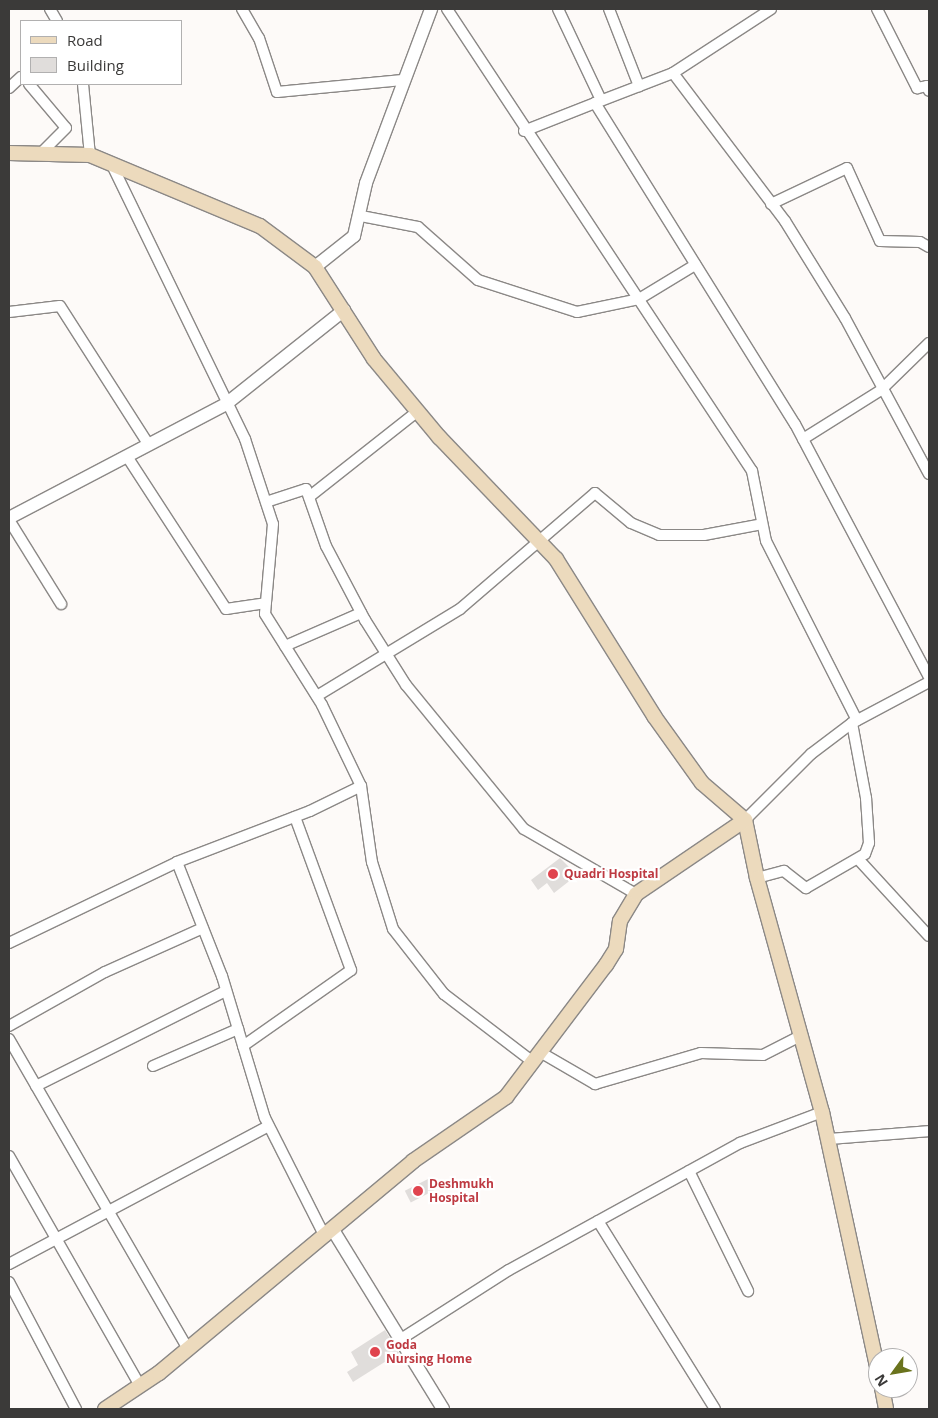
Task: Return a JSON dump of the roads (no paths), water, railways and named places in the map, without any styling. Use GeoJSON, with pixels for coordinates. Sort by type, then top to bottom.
{"type":"FeatureCollection","features":[{"type":"Feature","properties":{"kind":"main road"},"geometry":{"type":"LineString","coordinates":[[9,153],[90,155],[260,226],[315,267],[374,359],[418,411],[562,567],[654,716],[702,783],[745,820],[757,878],[822,1112],[873,1348]]}},
{"type":"Feature","properties":{"kind":"main road"},"geometry":{"type":"LineString","coordinates":[[105,1409],[140,1386],[188,1349],[329,1233],[412,1161],[506,1097],[606,965],[616,949],[620,921],[636,894],[745,820]]}},
{"type":"Feature","properties":{"kind":"street"},"geometry":{"type":"LineString","coordinates":[[50,9],[56,20]]}},
{"type":"Feature","properties":{"kind":"street"},"geometry":{"type":"LineString","coordinates":[[242,9],[259,38],[277,92],[402,80]]}},
{"type":"Feature","properties":{"kind":"street"},"geometry":{"type":"LineString","coordinates":[[315,267],[354,236],[361,216],[366,183],[402,80],[431,9]]}},
{"type":"Feature","properties":{"kind":"street"},"geometry":{"type":"LineString","coordinates":[[447,9],[524,131],[639,299],[752,470],[762,524],[808,631],[854,722],[866,798],[869,843],[859,860],[806,888],[784,871],[757,878]]}},
{"type":"Feature","properties":{"kind":"street"},"geometry":{"type":"LineString","coordinates":[[558,9],[598,101],[695,265],[803,439],[929,677]]}},
{"type":"Feature","properties":{"kind":"street"},"geometry":{"type":"LineString","coordinates":[[609,9],[639,86]]}},
{"type":"Feature","properties":{"kind":"street"},"geometry":{"type":"LineString","coordinates":[[524,131],[673,72],[771,9]]}},
{"type":"Feature","properties":{"kind":"street"},"geometry":{"type":"LineString","coordinates":[[877,9],[917,88],[926,86],[929,91]]}},
{"type":"Feature","properties":{"kind":"street"},"geometry":{"type":"LineString","coordinates":[[673,72],[771,204],[845,318],[881,390],[929,474]]}},
{"type":"Feature","properties":{"kind":"street"},"geometry":{"type":"LineString","coordinates":[[9,88],[20,78]]}},
{"type":"Feature","properties":{"kind":"street"},"geometry":{"type":"LineString","coordinates":[[30,85],[66,128],[40,154]]}},
{"type":"Feature","properties":{"kind":"street"},"geometry":{"type":"LineString","coordinates":[[83,85],[90,155]]}},
{"type":"Feature","properties":{"kind":"street"},"geometry":{"type":"LineString","coordinates":[[112,164],[226,404],[245,439],[273,524],[265,614],[316,696],[361,786],[372,862],[393,929],[444,994],[536,1057],[595,1084],[701,1053],[763,1055],[802,1035]]}},
{"type":"Feature","properties":{"kind":"street"},"geometry":{"type":"LineString","coordinates":[[771,204],[847,168],[880,241],[920,242],[929,247]]}},
{"type":"Feature","properties":{"kind":"street"},"geometry":{"type":"LineString","coordinates":[[361,216],[418,228],[478,280],[577,312],[639,299],[695,265]]}},
{"type":"Feature","properties":{"kind":"street"},"geometry":{"type":"LineString","coordinates":[[9,312],[60,306],[149,445]]}},
{"type":"Feature","properties":{"kind":"street"},"geometry":{"type":"LineString","coordinates":[[61,604],[9,519],[128,458],[226,404],[344,310]]}},
{"type":"Feature","properties":{"kind":"street"},"geometry":{"type":"LineString","coordinates":[[803,439],[881,390],[929,343]]}},
{"type":"Feature","properties":{"kind":"street"},"geometry":{"type":"LineString","coordinates":[[309,497],[418,411]]}},
{"type":"Feature","properties":{"kind":"street"},"geometry":{"type":"LineString","coordinates":[[128,458],[226,609],[266,603]]}},
{"type":"Feature","properties":{"kind":"street"},"geometry":{"type":"LineString","coordinates":[[266,502],[306,489],[326,546],[361,614],[406,685],[524,829],[636,894]]}},
{"type":"Feature","properties":{"kind":"street"},"geometry":{"type":"LineString","coordinates":[[316,696],[384,651],[460,609],[595,493],[631,523],[659,535],[704,535],[762,524]]}},
{"type":"Feature","properties":{"kind":"street"},"geometry":{"type":"LineString","coordinates":[[285,646],[361,614]]}},
{"type":"Feature","properties":{"kind":"street"},"geometry":{"type":"LineString","coordinates":[[745,820],[811,754],[854,722],[929,682]]}},
{"type":"Feature","properties":{"kind":"street"},"geometry":{"type":"LineString","coordinates":[[9,944],[177,862],[296,817],[361,786]]}},
{"type":"Feature","properties":{"kind":"street"},"geometry":{"type":"LineString","coordinates":[[243,1046],[351,970],[296,817]]}},
{"type":"Feature","properties":{"kind":"street"},"geometry":{"type":"LineString","coordinates":[[859,860],[929,936]]}},
{"type":"Feature","properties":{"kind":"street"},"geometry":{"type":"LineString","coordinates":[[177,862],[226,992],[269,1126],[329,1233],[401,1339],[444,1409]]}},
{"type":"Feature","properties":{"kind":"street"},"geometry":{"type":"LineString","coordinates":[[9,1026],[105,972],[203,928]]}},
{"type":"Feature","properties":{"kind":"street"},"geometry":{"type":"LineString","coordinates":[[36,1086],[226,992]]}},
{"type":"Feature","properties":{"kind":"street"},"geometry":{"type":"LineString","coordinates":[[153,1066],[238,1029]]}},
{"type":"Feature","properties":{"kind":"street"},"geometry":{"type":"LineString","coordinates":[[9,1039],[188,1349]]}},
{"type":"Feature","properties":{"kind":"street"},"geometry":{"type":"LineString","coordinates":[[401,1339],[509,1270],[740,1143],[822,1112]]}},
{"type":"Feature","properties":{"kind":"street"},"geometry":{"type":"LineString","coordinates":[[9,1264],[106,1209],[269,1126]]}},
{"type":"Feature","properties":{"kind":"street"},"geometry":{"type":"LineString","coordinates":[[828,1139],[929,1130]]}},
{"type":"Feature","properties":{"kind":"street"},"geometry":{"type":"LineString","coordinates":[[9,1156],[140,1386]]}},
{"type":"Feature","properties":{"kind":"street"},"geometry":{"type":"LineString","coordinates":[[689,1172],[748,1290]]}},
{"type":"Feature","properties":{"kind":"street"},"geometry":{"type":"LineString","coordinates":[[598,1221],[715,1409]]}},
{"type":"Feature","properties":{"kind":"street"},"geometry":{"type":"LineString","coordinates":[[9,1282],[76,1409]]}},
{"type":"Feature","properties":{"kind":"place","name":"Quadri Hospital"},"geometry":{"type":"Point","coordinates":[553,874]}},
{"type":"Feature","properties":{"kind":"place","name":"Deshmukh Hospital"},"geometry":{"type":"Point","coordinates":[418,1191]}},
{"type":"Feature","properties":{"kind":"place","name":"Goda Nursing Home"},"geometry":{"type":"Point","coordinates":[375,1352]}}]}
